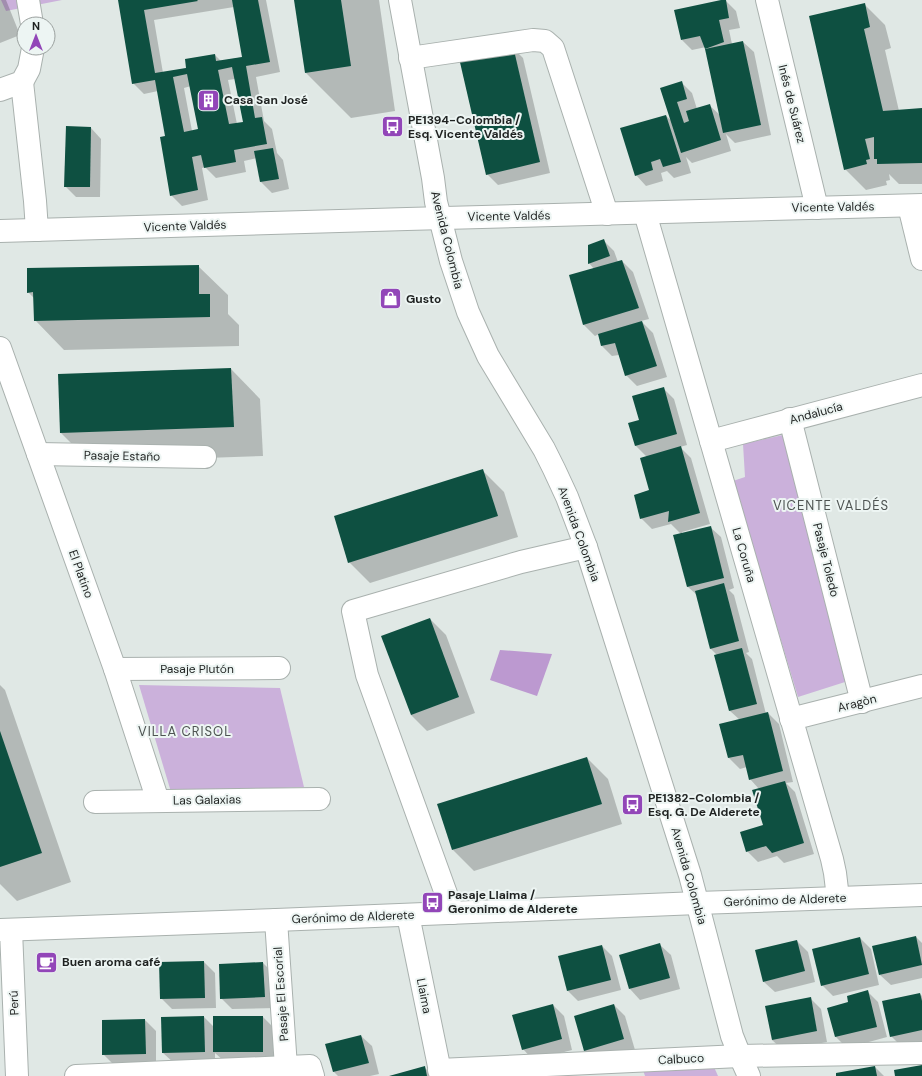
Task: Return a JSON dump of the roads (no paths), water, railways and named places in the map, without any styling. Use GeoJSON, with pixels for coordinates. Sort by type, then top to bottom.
{"type":"FeatureCollection","features":[{"type":"Feature","properties":{"kind":"street"},"geometry":{"type":"LineString","coordinates":[[28,0],[31,16]]}},
{"type":"Feature","properties":{"kind":"street","name":"Avenida Colombia"},"geometry":{"type":"LineString","coordinates":[[400,0],[436,202],[462,295],[488,356],[544,449],[554,469],[567,497],[586,547],[685,857],[732,1036],[749,1076]]}},
{"type":"Feature","properties":{"kind":"street","name":"Inés de Suárez"},"geometry":{"type":"LineString","coordinates":[[767,0],[817,208]]}},
{"type":"Feature","properties":{"kind":"street"},"geometry":{"type":"LineString","coordinates":[[410,58],[533,40],[545,41],[553,48],[607,214]]}},
{"type":"Feature","properties":{"kind":"street"},"geometry":{"type":"LineString","coordinates":[[31,56],[29,69],[22,82],[37,230]]}},
{"type":"Feature","properties":{"kind":"street"},"geometry":{"type":"LineString","coordinates":[[0,90],[22,82]]}},
{"type":"Feature","properties":{"kind":"street"},"geometry":{"type":"LineString","coordinates":[[915,205],[922,259]]}},
{"type":"Feature","properties":{"kind":"street","name":"Vicente Valdés"},"geometry":{"type":"LineString","coordinates":[[0,231],[915,205]]}},
{"type":"Feature","properties":{"kind":"street","name":"La Coruña"},"geometry":{"type":"LineString","coordinates":[[645,212],[832,859],[838,898]]}},
{"type":"Feature","properties":{"kind":"street","name":"El Platino"},"geometry":{"type":"LineString","coordinates":[[0,348],[116,669],[158,801]]}},
{"type":"Feature","properties":{"kind":"street","name":"Andalucía"},"geometry":{"type":"LineString","coordinates":[[711,441],[922,384]]}},
{"type":"Feature","properties":{"kind":"street","name":"Pasaje Toledo"},"geometry":{"type":"LineString","coordinates":[[790,420],[862,702]]}},
{"type":"Feature","properties":{"kind":"street","name":"Pasaje Estaño"},"geometry":{"type":"LineString","coordinates":[[38,454],[206,457]]}},
{"type":"Feature","properties":{"kind":"street"},"geometry":{"type":"LineString","coordinates":[[453,913],[367,675],[353,611],[521,562],[586,547]]}},
{"type":"Feature","properties":{"kind":"street","name":"Pasaje Plutón"},"geometry":{"type":"LineString","coordinates":[[116,669],[279,668]]}},
{"type":"Feature","properties":{"kind":"street","name":"Aragòn"},"geometry":{"type":"LineString","coordinates":[[791,719],[922,686]]}},
{"type":"Feature","properties":{"kind":"street","name":"Las Galaxias"},"geometry":{"type":"LineString","coordinates":[[95,802],[319,799]]}},
{"type":"Feature","properties":{"kind":"street","name":"Gerónimo de Alderete"},"geometry":{"type":"LineString","coordinates":[[6,930],[698,903],[922,896]]}},
{"type":"Feature","properties":{"kind":"street","name":"Llaima"},"geometry":{"type":"LineString","coordinates":[[408,915],[440,1073]]}},
{"type":"Feature","properties":{"kind":"street","name":"Pasaje El Escorial"},"geometry":{"type":"LineString","coordinates":[[276,920],[286,1067]]}},
{"type":"Feature","properties":{"kind":"street","name":"Perú"},"geometry":{"type":"LineString","coordinates":[[6,930],[17,1076]]}},
{"type":"Feature","properties":{"kind":"street","name":"Calbuco"},"geometry":{"type":"LineString","coordinates":[[440,1073],[636,1069],[740,1056],[922,1053]]}},
{"type":"Feature","properties":{"kind":"street"},"geometry":{"type":"LineString","coordinates":[[76,1076],[180,1074],[286,1067],[312,1071]]}},
{"type":"Feature","properties":{"kind":"place","name":"Casa San José"},"geometry":{"type":"Point","coordinates":[208,100]}},
{"type":"Feature","properties":{"kind":"place","name":"PE1394-Colombia / Esq. Vicente Valdés"},"geometry":{"type":"Point","coordinates":[393,127]}},
{"type":"Feature","properties":{"kind":"place","name":"Gusto"},"geometry":{"type":"Point","coordinates":[390,299]}},
{"type":"Feature","properties":{"kind":"place","name":"PE1382-Colombia / Esq. G. De Alderete"},"geometry":{"type":"Point","coordinates":[633,805]}},
{"type":"Feature","properties":{"kind":"place","name":"Pasaje Llaima / Geronimo de Alderete"},"geometry":{"type":"Point","coordinates":[433,902]}},
{"type":"Feature","properties":{"kind":"place","name":"Buen aroma café"},"geometry":{"type":"Point","coordinates":[47,962]}},
{"type":"Feature","properties":{"kind":"district","name":"VICENTE VALDÉS"},"geometry":{"type":"Point","coordinates":[831,505]}},
{"type":"Feature","properties":{"kind":"district","name":"VILLA CRISOL"},"geometry":{"type":"Point","coordinates":[185,731]}}]}
